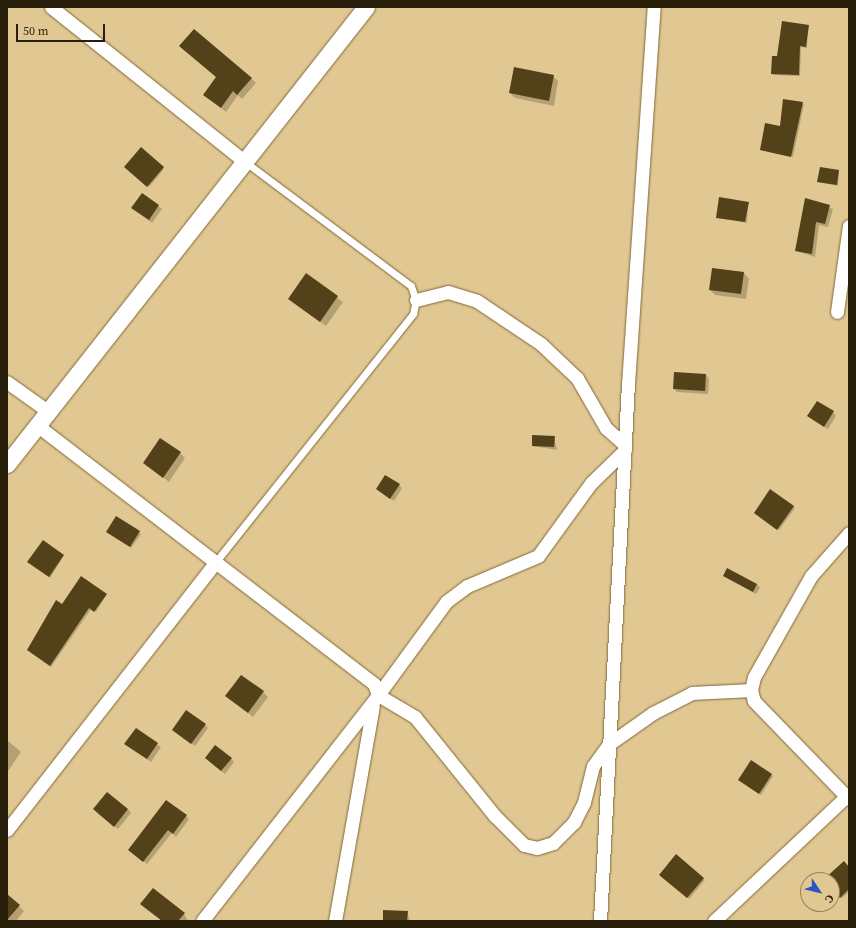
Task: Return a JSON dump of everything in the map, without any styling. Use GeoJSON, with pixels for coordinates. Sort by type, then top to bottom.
{"type":"FeatureCollection","features":[{"type":"Feature","properties":{"kind":"street"},"geometry":{"type":"LineString","coordinates":[[51,7],[244,161]]}},
{"type":"Feature","properties":{"kind":"street"},"geometry":{"type":"LineString","coordinates":[[7,464],[366,7]]}},
{"type":"Feature","properties":{"kind":"street"},"geometry":{"type":"LineString","coordinates":[[600,921],[625,448],[654,7]]}},
{"type":"Feature","properties":{"kind":"street"},"geometry":{"type":"LineString","coordinates":[[837,312],[849,226]]}},
{"type":"Feature","properties":{"kind":"street"},"geometry":{"type":"LineString","coordinates":[[416,300],[448,292],[476,301],[541,344],[577,378],[606,428],[625,448]]}},
{"type":"Feature","properties":{"kind":"street"},"geometry":{"type":"LineString","coordinates":[[7,382],[48,412]]}},
{"type":"Feature","properties":{"kind":"street"},"geometry":{"type":"LineString","coordinates":[[38,426],[214,564],[374,684],[376,700],[335,921]]}},
{"type":"Feature","properties":{"kind":"street"},"geometry":{"type":"LineString","coordinates":[[202,921],[376,700],[446,602],[467,586],[538,556],[591,483],[625,448]]}},
{"type":"Feature","properties":{"kind":"street"},"geometry":{"type":"LineString","coordinates":[[714,921],[848,797],[754,701],[751,690],[754,677],[811,576],[849,533]]}},
{"type":"Feature","properties":{"kind":"street"},"geometry":{"type":"LineString","coordinates":[[7,830],[214,564]]}},
{"type":"Feature","properties":{"kind":"street"},"geometry":{"type":"LineString","coordinates":[[376,700],[415,717],[495,816],[524,845],[538,848],[553,843],[574,822],[584,802],[593,766],[609,744],[653,713],[692,693],[751,690]]}},
{"type":"Feature","properties":{"kind":"lane"},"geometry":{"type":"LineString","coordinates":[[214,564],[413,314],[416,300],[411,286],[244,161]]}},
{"type":"Feature","properties":{"kind":"building"},"geometry":{"type":"Polygon","coordinates":[[[782,21],[809,25],[806,47],[800,46],[799,75],[771,74],[772,56],[777,56],[782,21]]]}},
{"type":"Feature","properties":{"kind":"building"},"geometry":{"type":"Polygon","coordinates":[[[194,29],[252,78],[237,95],[233,91],[221,108],[203,95],[216,77],[179,46],[194,29]]]}},
{"type":"Feature","properties":{"kind":"building"},"geometry":{"type":"Polygon","coordinates":[[[514,67],[554,75],[549,101],[509,93],[514,67]]]}},
{"type":"Feature","properties":{"kind":"building"},"geometry":{"type":"Polygon","coordinates":[[[783,99],[803,102],[791,157],[760,150],[765,123],[780,126],[783,99]]]}},
{"type":"Feature","properties":{"kind":"building"},"geometry":{"type":"Polygon","coordinates":[[[141,147],[164,167],[147,187],[124,167],[141,147]]]}},
{"type":"Feature","properties":{"kind":"building"},"geometry":{"type":"Polygon","coordinates":[[[820,167],[839,170],[837,185],[817,182],[820,167]]]}},
{"type":"Feature","properties":{"kind":"building"},"geometry":{"type":"Polygon","coordinates":[[[142,193],[159,205],[149,220],[131,208],[142,193]]]}},
{"type":"Feature","properties":{"kind":"building"},"geometry":{"type":"Polygon","coordinates":[[[719,197],[749,202],[745,222],[716,218],[719,197]]]}},
{"type":"Feature","properties":{"kind":"building"},"geometry":{"type":"Polygon","coordinates":[[[805,198],[830,205],[825,224],[816,222],[812,254],[795,251],[805,198]]]}},
{"type":"Feature","properties":{"kind":"building"},"geometry":{"type":"Polygon","coordinates":[[[712,268],[744,272],[741,294],[709,290],[712,268]]]}},
{"type":"Feature","properties":{"kind":"building"},"geometry":{"type":"Polygon","coordinates":[[[306,273],[338,296],[320,322],[288,299],[306,273]]]}},
{"type":"Feature","properties":{"kind":"building"},"geometry":{"type":"Polygon","coordinates":[[[674,372],[706,374],[705,391],[673,389],[674,372]]]}},
{"type":"Feature","properties":{"kind":"building"},"geometry":{"type":"Polygon","coordinates":[[[817,401],[834,411],[824,427],[807,416],[817,401]]]}},
{"type":"Feature","properties":{"kind":"building"},"geometry":{"type":"Polygon","coordinates":[[[532,435],[555,436],[554,447],[532,446],[532,435]]]}},
{"type":"Feature","properties":{"kind":"building"},"geometry":{"type":"Polygon","coordinates":[[[160,438],[181,452],[163,478],[143,463],[160,438]]]}},
{"type":"Feature","properties":{"kind":"building"},"geometry":{"type":"Polygon","coordinates":[[[385,475],[400,484],[390,499],[376,489],[385,475]]]}},
{"type":"Feature","properties":{"kind":"building"},"geometry":{"type":"Polygon","coordinates":[[[770,489],[794,506],[777,530],[754,513],[770,489]]]}},
{"type":"Feature","properties":{"kind":"building"},"geometry":{"type":"Polygon","coordinates":[[[116,516],[140,531],[130,547],[106,532],[116,516]]]}},
{"type":"Feature","properties":{"kind":"building"},"geometry":{"type":"Polygon","coordinates":[[[43,540],[64,555],[49,577],[27,562],[43,540]]]}},
{"type":"Feature","properties":{"kind":"building"},"geometry":{"type":"Polygon","coordinates":[[[727,568],[757,584],[753,592],[723,576],[727,568]]]}},
{"type":"Feature","properties":{"kind":"building"},"geometry":{"type":"Polygon","coordinates":[[[81,576],[107,594],[94,612],[89,608],[50,666],[27,650],[56,600],[62,604],[81,576]]]}},
{"type":"Feature","properties":{"kind":"building"},"geometry":{"type":"Polygon","coordinates":[[[241,675],[264,691],[248,713],[225,696],[241,675]]]}},
{"type":"Feature","properties":{"kind":"building"},"geometry":{"type":"Polygon","coordinates":[[[186,710],[206,724],[191,744],[172,730],[186,710]]]}},
{"type":"Feature","properties":{"kind":"building"},"geometry":{"type":"Polygon","coordinates":[[[136,728],[158,743],[147,759],[124,744],[136,728]]]}},
{"type":"Feature","properties":{"kind":"building"},"geometry":{"type":"Polygon","coordinates":[[[215,745],[232,758],[221,771],[205,758],[215,745]]]}},
{"type":"Feature","properties":{"kind":"building"},"geometry":{"type":"Polygon","coordinates":[[[751,760],[772,774],[759,794],[738,780],[751,760]]]}},
{"type":"Feature","properties":{"kind":"building"},"geometry":{"type":"Polygon","coordinates":[[[107,792],[128,809],[114,827],[93,809],[107,792]]]}},
{"type":"Feature","properties":{"kind":"building"},"geometry":{"type":"Polygon","coordinates":[[[166,800],[187,815],[173,834],[168,830],[143,862],[128,850],[166,800]]]}},
{"type":"Feature","properties":{"kind":"building"},"geometry":{"type":"Polygon","coordinates":[[[676,854],[704,878],[687,898],[659,875],[676,854]]]}},
{"type":"Feature","properties":{"kind":"building"},"geometry":{"type":"Polygon","coordinates":[[[844,861],[849,867],[849,889],[840,898],[840,872],[832,872],[844,861]]]}},
{"type":"Feature","properties":{"kind":"building"},"geometry":{"type":"Polygon","coordinates":[[[153,888],[185,913],[178,921],[162,921],[140,904],[153,888]]]}},
{"type":"Feature","properties":{"kind":"building"},"geometry":{"type":"Polygon","coordinates":[[[7,894],[20,905],[7,920],[7,894]]]}},
{"type":"Feature","properties":{"kind":"building"},"geometry":{"type":"Polygon","coordinates":[[[383,910],[408,911],[407,921],[383,921],[383,910]]]}}]}
